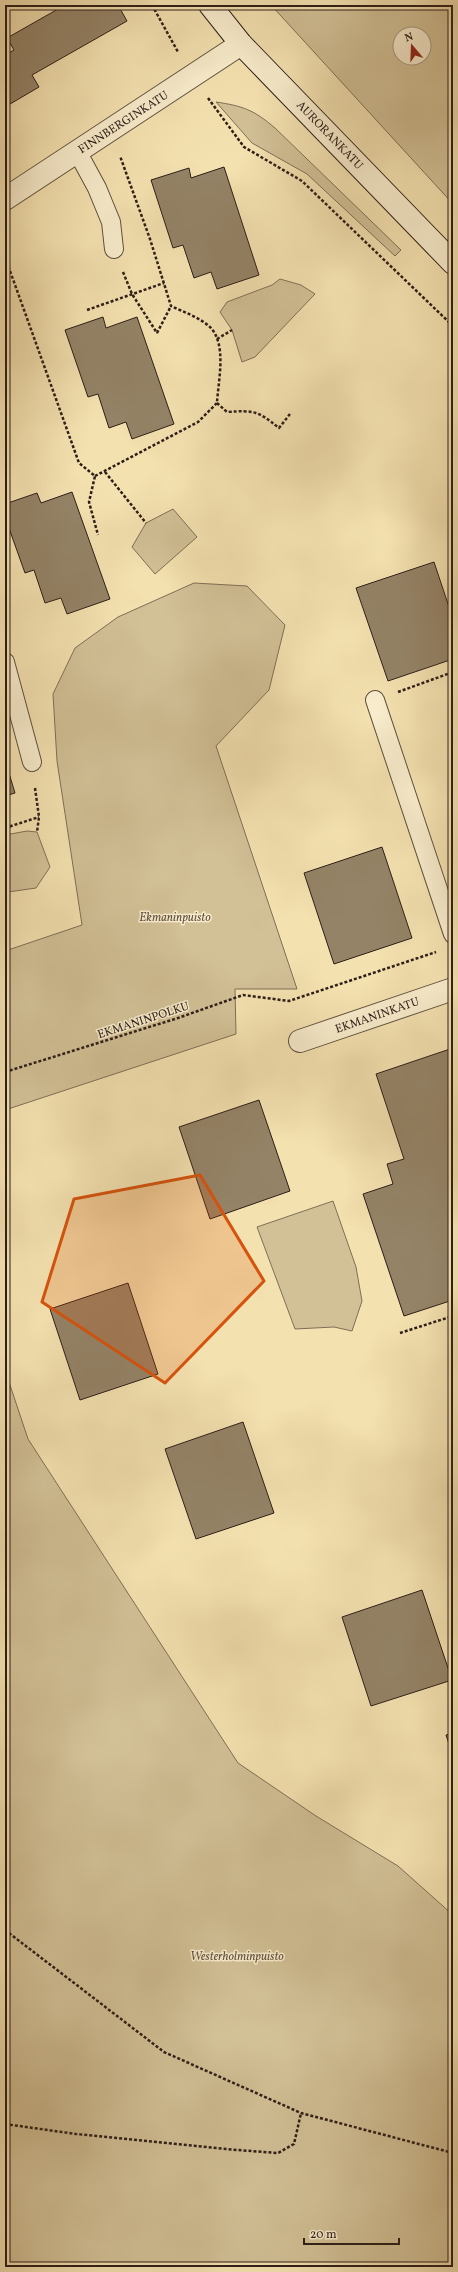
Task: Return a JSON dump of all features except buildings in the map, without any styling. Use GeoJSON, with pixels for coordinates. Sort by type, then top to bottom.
{"type":"FeatureCollection","features":[{"type":"Feature","properties":{"kind":"street","name":"AURORANKATU"},"geometry":{"type":"LineString","coordinates":[[210,5],[241,44],[453,263]]}},
{"type":"Feature","properties":{"kind":"street","name":"FINNBERGINKATU"},"geometry":{"type":"LineString","coordinates":[[5,199],[78,153],[241,44]]}},
{"type":"Feature","properties":{"kind":"street","name":"EKMANINKATU"},"geometry":{"type":"LineString","coordinates":[[300,1041],[453,989]]}},
{"type":"Feature","properties":{"kind":"lane"},"geometry":{"type":"LineString","coordinates":[[78,153],[97,188],[111,222],[114,249]]}},
{"type":"Feature","properties":{"kind":"lane"},"geometry":{"type":"LineString","coordinates":[[5,662],[32,762]]}},
{"type":"Feature","properties":{"kind":"lane"},"geometry":{"type":"LineString","coordinates":[[375,700],[453,934]]}},
{"type":"Feature","properties":{"kind":"path"},"geometry":{"type":"LineString","coordinates":[[152,5],[192,77],[244,147],[302,181],[453,326]]}},
{"type":"Feature","properties":{"kind":"path"},"geometry":{"type":"LineString","coordinates":[[95,476],[198,422],[217,404],[220,357],[217,339],[211,328],[171,306],[118,151]]}},
{"type":"Feature","properties":{"kind":"path"},"geometry":{"type":"LineString","coordinates":[[114,249],[132,294],[156,333],[171,306]]}},
{"type":"Feature","properties":{"kind":"path"},"geometry":{"type":"LineString","coordinates":[[5,257],[79,463],[95,476]]}},
{"type":"Feature","properties":{"kind":"path"},"geometry":{"type":"LineString","coordinates":[[87,310],[164,283]]}},
{"type":"Feature","properties":{"kind":"path"},"geometry":{"type":"LineString","coordinates":[[217,339],[232,330]]}},
{"type":"Feature","properties":{"kind":"path"},"geometry":{"type":"LineString","coordinates":[[217,404],[227,412],[245,410],[261,413],[279,428],[290,414]]}},
{"type":"Feature","properties":{"kind":"path"},"geometry":{"type":"LineString","coordinates":[[105,472],[146,523]]}},
{"type":"Feature","properties":{"kind":"path"},"geometry":{"type":"LineString","coordinates":[[95,476],[89,502],[98,535]]}},
{"type":"Feature","properties":{"kind":"path"},"geometry":{"type":"LineString","coordinates":[[375,700],[453,672]]}},
{"type":"Feature","properties":{"kind":"path"},"geometry":{"type":"LineString","coordinates":[[32,762],[39,818],[37,832]]}},
{"type":"Feature","properties":{"kind":"path"},"geometry":{"type":"LineString","coordinates":[[5,828],[39,818]]}},
{"type":"Feature","properties":{"kind":"path","name":"EKMANINPOLKU"},"geometry":{"type":"LineString","coordinates":[[5,1072],[170,1021],[242,995],[289,1001],[437,951]]}},
{"type":"Feature","properties":{"kind":"path"},"geometry":{"type":"LineString","coordinates":[[400,1333],[453,1316]]}},
{"type":"Feature","properties":{"kind":"path"},"geometry":{"type":"LineString","coordinates":[[5,1930],[164,2052],[301,2113],[453,2153]]}},
{"type":"Feature","properties":{"kind":"path"},"geometry":{"type":"LineString","coordinates":[[5,2124],[76,2134],[278,2153],[294,2144],[301,2113]]}},
{"type":"Feature","properties":{"kind":"highlighted area"},"geometry":{"type":"Polygon","coordinates":[[[200,1175],[264,1281],[165,1383],[42,1302],[74,1199],[200,1175]]]}},
{"type":"Feature","properties":{"kind":"green space"},"geometry":{"type":"Polygon","coordinates":[[[271,5],[453,5],[453,204],[271,5]]]}},
{"type":"Feature","properties":{"kind":"green space"},"geometry":{"type":"Polygon","coordinates":[[[216,102],[241,107],[268,122],[401,250],[395,256],[307,174],[252,143],[216,102]]]}},
{"type":"Feature","properties":{"kind":"green space"},"geometry":{"type":"Polygon","coordinates":[[[280,279],[301,285],[315,294],[255,357],[242,362],[232,330],[220,312],[227,302],[272,285],[280,279]]]}},
{"type":"Feature","properties":{"kind":"green space"},"geometry":{"type":"Polygon","coordinates":[[[173,509],[197,537],[155,574],[132,547],[146,523],[173,509]]]}},
{"type":"Feature","properties":{"kind":"green space","name":"Ekmaninpuisto"},"geometry":{"type":"Polygon","coordinates":[[[194,583],[247,586],[285,625],[269,690],[216,746],[297,989],[235,989],[236,1034],[5,1110],[5,951],[82,925],[57,761],[53,694],[75,648],[118,617],[194,583]]]}},
{"type":"Feature","properties":{"kind":"green space"},"geometry":{"type":"Polygon","coordinates":[[[27,831],[37,832],[50,867],[36,888],[8,892],[5,890],[5,835],[27,831]]]}},
{"type":"Feature","properties":{"kind":"green space"},"geometry":{"type":"Polygon","coordinates":[[[333,1201],[356,1267],[362,1301],[352,1331],[334,1327],[295,1329],[257,1227],[333,1201]]]}},
{"type":"Feature","properties":{"kind":"green space","name":"Westerholminpuisto"},"geometry":{"type":"Polygon","coordinates":[[[5,1370],[28,1439],[238,1763],[316,1816],[398,1866],[453,1915],[453,2267],[5,2267],[5,1370]]]}}]}
